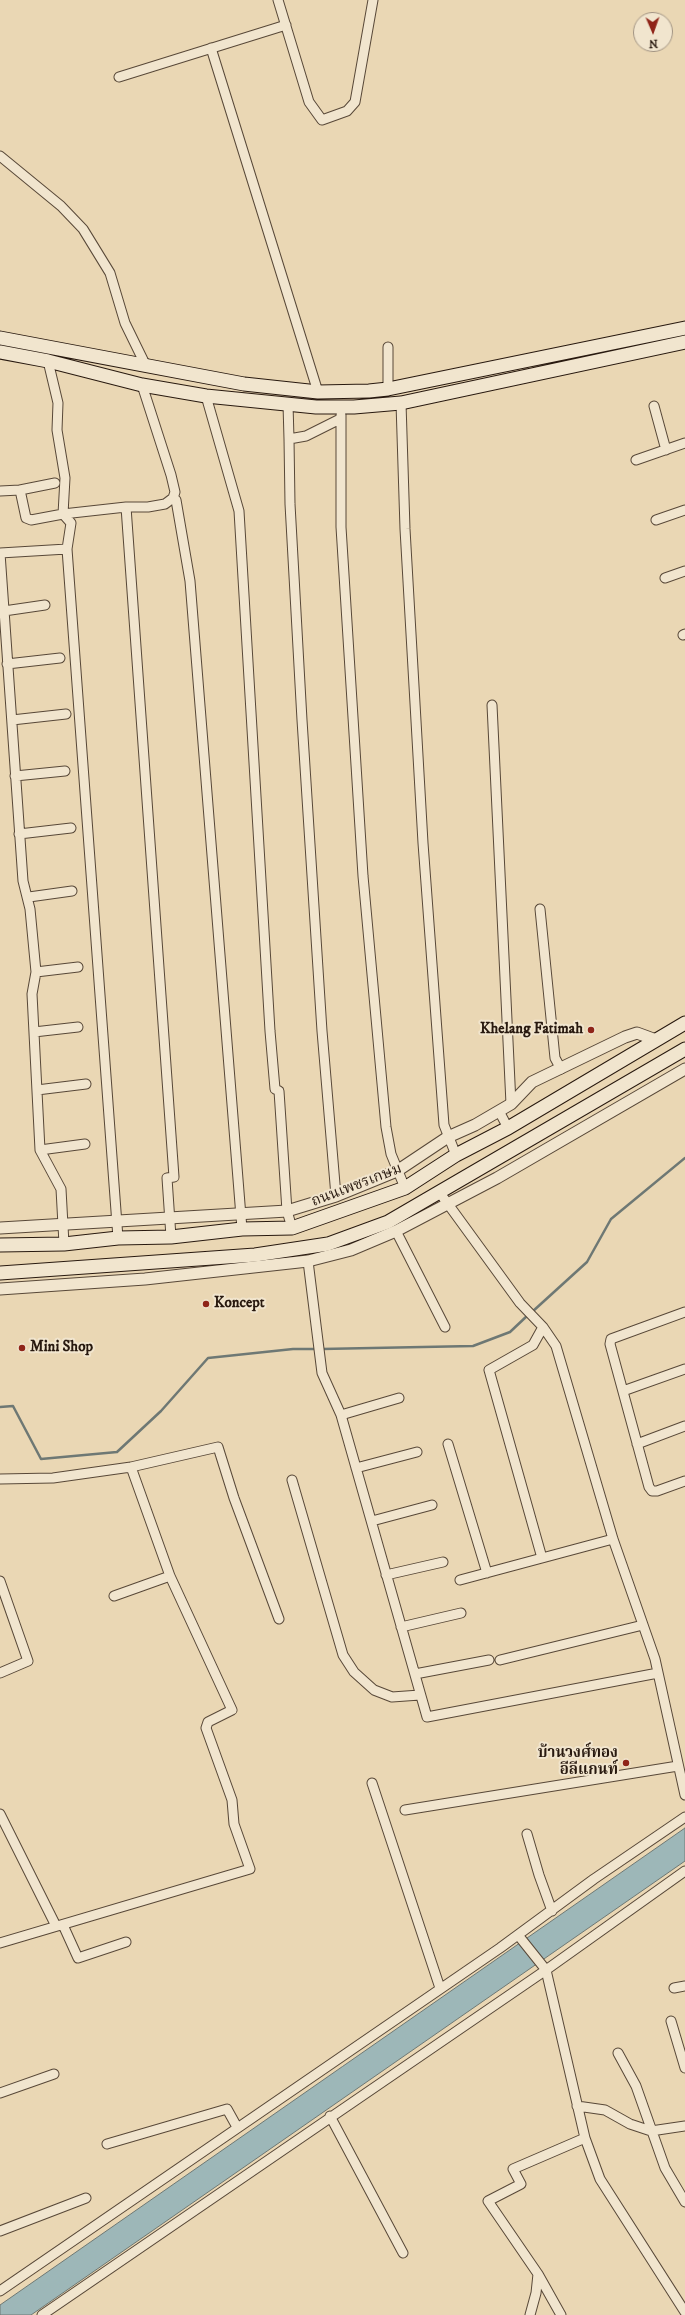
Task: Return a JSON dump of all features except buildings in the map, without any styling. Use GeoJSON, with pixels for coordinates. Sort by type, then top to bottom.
{"type":"FeatureCollection","features":[{"type":"Feature","properties":{"kind":"main road"},"geometry":{"type":"LineString","coordinates":[[0,338],[145,364],[244,384],[318,392],[388,389],[685,328]]}},
{"type":"Feature","properties":{"kind":"main road"},"geometry":{"type":"LineString","coordinates":[[0,352],[48,361],[142,385],[206,396],[288,404],[341,413],[401,403],[685,342]]}},
{"type":"Feature","properties":{"kind":"main road","name":"ถนนเพชรเกษม"},"geometry":{"type":"LineString","coordinates":[[0,1245],[64,1244],[118,1238],[171,1237],[242,1229],[292,1228],[405,1188],[456,1155],[508,1128],[685,1023]]}},
{"type":"Feature","properties":{"kind":"main road"},"geometry":{"type":"LineString","coordinates":[[0,1273],[256,1260],[328,1244],[388,1222],[443,1198],[685,1049]]}},
{"type":"Feature","properties":{"kind":"street"},"geometry":{"type":"LineString","coordinates":[[278,0],[309,102],[322,120],[347,111],[355,102],[373,0]]}},
{"type":"Feature","properties":{"kind":"street"},"geometry":{"type":"LineString","coordinates":[[119,77],[286,25]]}},
{"type":"Feature","properties":{"kind":"street"},"geometry":{"type":"LineString","coordinates":[[211,48],[318,392]]}},
{"type":"Feature","properties":{"kind":"street"},"geometry":{"type":"LineString","coordinates":[[0,156],[61,206],[83,229],[110,273],[125,323],[145,364]]}},
{"type":"Feature","properties":{"kind":"street"},"geometry":{"type":"LineString","coordinates":[[388,347],[388,389]]}},
{"type":"Feature","properties":{"kind":"street"},"geometry":{"type":"LineString","coordinates":[[48,361],[58,403],[57,430],[65,478],[63,514],[71,523],[67,549],[118,1238]]}},
{"type":"Feature","properties":{"kind":"street"},"geometry":{"type":"LineString","coordinates":[[20,490],[26,518],[31,520],[63,514],[126,506],[148,507],[165,504],[173,498],[175,492],[171,475],[142,385]]}},
{"type":"Feature","properties":{"kind":"street"},"geometry":{"type":"LineString","coordinates":[[206,396],[239,511],[270,1031],[275,1089],[278,1091],[287,1211],[292,1228]]}},
{"type":"Feature","properties":{"kind":"street"},"geometry":{"type":"LineString","coordinates":[[401,403],[405,529],[422,835],[444,1125],[456,1155]]}},
{"type":"Feature","properties":{"kind":"street"},"geometry":{"type":"LineString","coordinates":[[288,404],[290,504],[302,720],[322,1031],[336,1196]]}},
{"type":"Feature","properties":{"kind":"street"},"geometry":{"type":"LineString","coordinates":[[654,406],[666,450]]}},
{"type":"Feature","properties":{"kind":"street"},"geometry":{"type":"LineString","coordinates":[[289,439],[306,436],[341,413]]}},
{"type":"Feature","properties":{"kind":"street"},"geometry":{"type":"LineString","coordinates":[[341,413],[341,527],[363,876],[386,1127],[397,1171],[405,1188]]}},
{"type":"Feature","properties":{"kind":"street"},"geometry":{"type":"LineString","coordinates":[[636,460],[685,443]]}},
{"type":"Feature","properties":{"kind":"street"},"geometry":{"type":"LineString","coordinates":[[0,490],[20,490],[55,484]]}},
{"type":"Feature","properties":{"kind":"street"},"geometry":{"type":"LineString","coordinates":[[173,498],[176,500],[190,581],[242,1229]]}},
{"type":"Feature","properties":{"kind":"street"},"geometry":{"type":"LineString","coordinates":[[126,506],[174,1177],[167,1178],[171,1237]]}},
{"type":"Feature","properties":{"kind":"street"},"geometry":{"type":"LineString","coordinates":[[656,520],[685,510]]}},
{"type":"Feature","properties":{"kind":"street"},"geometry":{"type":"LineString","coordinates":[[64,1244],[61,1189],[40,1150],[32,994],[36,972],[29,898],[23,881],[0,553],[67,549]]}},
{"type":"Feature","properties":{"kind":"street"},"geometry":{"type":"LineString","coordinates":[[665,578],[685,571]]}},
{"type":"Feature","properties":{"kind":"street"},"geometry":{"type":"LineString","coordinates":[[4,611],[45,606]]}},
{"type":"Feature","properties":{"kind":"street"},"geometry":{"type":"LineString","coordinates":[[7,664],[60,658]]}},
{"type":"Feature","properties":{"kind":"street"},"geometry":{"type":"LineString","coordinates":[[492,706],[511,1104]]}},
{"type":"Feature","properties":{"kind":"street"},"geometry":{"type":"LineString","coordinates":[[12,720],[66,714]]}},
{"type":"Feature","properties":{"kind":"street"},"geometry":{"type":"LineString","coordinates":[[15,776],[65,771]]}},
{"type":"Feature","properties":{"kind":"street"},"geometry":{"type":"LineString","coordinates":[[19,834],[71,828]]}},
{"type":"Feature","properties":{"kind":"street"},"geometry":{"type":"LineString","coordinates":[[29,898],[72,892]]}},
{"type":"Feature","properties":{"kind":"street"},"geometry":{"type":"LineString","coordinates":[[540,909],[555,1058],[561,1069]]}},
{"type":"Feature","properties":{"kind":"street"},"geometry":{"type":"LineString","coordinates":[[36,972],[78,967]]}},
{"type":"Feature","properties":{"kind":"street"},"geometry":{"type":"LineString","coordinates":[[34,1032],[78,1027]]}},
{"type":"Feature","properties":{"kind":"street"},"geometry":{"type":"LineString","coordinates":[[0,1228],[287,1211],[336,1196],[397,1171],[448,1137],[475,1125],[511,1104],[532,1082],[625,1037],[637,1033],[656,1040]]}},
{"type":"Feature","properties":{"kind":"street"},"geometry":{"type":"LineString","coordinates":[[0,1289],[145,1279],[256,1260],[308,1260],[351,1250],[396,1231],[443,1198],[496,1178],[685,1069]]}},
{"type":"Feature","properties":{"kind":"street"},"geometry":{"type":"LineString","coordinates":[[37,1090],[86,1084]]}},
{"type":"Feature","properties":{"kind":"street"},"geometry":{"type":"LineString","coordinates":[[499,1111],[508,1128]]}},
{"type":"Feature","properties":{"kind":"street"},"geometry":{"type":"LineString","coordinates":[[40,1150],[85,1144]]}},
{"type":"Feature","properties":{"kind":"street"},"geometry":{"type":"LineString","coordinates":[[443,1198],[520,1303],[544,1327],[556,1346],[613,1539],[658,1673],[685,1795]]}},
{"type":"Feature","properties":{"kind":"street"},"geometry":{"type":"LineString","coordinates":[[396,1231],[445,1327]]}},
{"type":"Feature","properties":{"kind":"street"},"geometry":{"type":"LineString","coordinates":[[308,1260],[322,1373],[341,1415],[427,1717],[658,1673]]}},
{"type":"Feature","properties":{"kind":"street"},"geometry":{"type":"LineString","coordinates":[[685,1312],[611,1340],[610,1344],[649,1488],[652,1491],[657,1491],[685,1481]]}},
{"type":"Feature","properties":{"kind":"street"},"geometry":{"type":"LineString","coordinates":[[542,1558],[489,1370],[533,1345],[544,1327]]}},
{"type":"Feature","properties":{"kind":"street"},"geometry":{"type":"LineString","coordinates":[[623,1391],[685,1369]]}},
{"type":"Feature","properties":{"kind":"street"},"geometry":{"type":"LineString","coordinates":[[341,1415],[399,1398]]}},
{"type":"Feature","properties":{"kind":"street"},"geometry":{"type":"LineString","coordinates":[[637,1444],[685,1426]]}},
{"type":"Feature","properties":{"kind":"street"},"geometry":{"type":"LineString","coordinates":[[448,1444],[487,1572]]}},
{"type":"Feature","properties":{"kind":"street"},"geometry":{"type":"LineString","coordinates":[[0,1479],[47,1479],[131,1467],[218,1446],[234,1498],[279,1618]]}},
{"type":"Feature","properties":{"kind":"street"},"geometry":{"type":"LineString","coordinates":[[356,1468],[417,1452]]}},
{"type":"Feature","properties":{"kind":"street"},"geometry":{"type":"LineString","coordinates":[[0,1943],[250,1869],[234,1824],[232,1800],[206,1728],[208,1722],[212,1719],[232,1710],[170,1576],[131,1467]]}},
{"type":"Feature","properties":{"kind":"street"},"geometry":{"type":"LineString","coordinates":[[292,1480],[343,1655],[354,1672],[374,1690],[392,1696],[420,1695]]}},
{"type":"Feature","properties":{"kind":"street"},"geometry":{"type":"LineString","coordinates":[[372,1521],[432,1505]]}},
{"type":"Feature","properties":{"kind":"street"},"geometry":{"type":"LineString","coordinates":[[460,1580],[613,1539]]}},
{"type":"Feature","properties":{"kind":"street"},"geometry":{"type":"LineString","coordinates":[[386,1574],[442,1562]]}},
{"type":"Feature","properties":{"kind":"street"},"geometry":{"type":"LineString","coordinates":[[114,1596],[170,1576]]}},
{"type":"Feature","properties":{"kind":"street"},"geometry":{"type":"LineString","coordinates":[[0,1581],[28,1661],[0,1673]]}},
{"type":"Feature","properties":{"kind":"street"},"geometry":{"type":"LineString","coordinates":[[401,1627],[461,1613]]}},
{"type":"Feature","properties":{"kind":"street"},"geometry":{"type":"LineString","coordinates":[[500,1660],[643,1625]]}},
{"type":"Feature","properties":{"kind":"street"},"geometry":{"type":"LineString","coordinates":[[415,1674],[489,1660]]}},
{"type":"Feature","properties":{"kind":"street"},"geometry":{"type":"LineString","coordinates":[[405,1810],[678,1766]]}},
{"type":"Feature","properties":{"kind":"street"},"geometry":{"type":"LineString","coordinates":[[372,1783],[440,1988]]}},
{"type":"Feature","properties":{"kind":"street"},"geometry":{"type":"LineString","coordinates":[[0,1814],[78,1958],[126,1942]]}},
{"type":"Feature","properties":{"kind":"street"},"geometry":{"type":"LineString","coordinates":[[0,2291],[518,1935],[594,1879],[685,1817]]}},
{"type":"Feature","properties":{"kind":"street"},"geometry":{"type":"LineString","coordinates":[[527,1834],[538,1875],[552,1911]]}},
{"type":"Feature","properties":{"kind":"street"},"geometry":{"type":"LineString","coordinates":[[42,2315],[330,2116],[546,1970],[685,1871]]}},
{"type":"Feature","properties":{"kind":"street"},"geometry":{"type":"LineString","coordinates":[[518,1935],[546,1970],[585,2138],[600,2179],[685,2312]]}},
{"type":"Feature","properties":{"kind":"street"},"geometry":{"type":"LineString","coordinates":[[674,1988],[685,1986]]}},
{"type":"Feature","properties":{"kind":"street"},"geometry":{"type":"LineString","coordinates":[[671,2021],[685,2068]]}},
{"type":"Feature","properties":{"kind":"street"},"geometry":{"type":"LineString","coordinates":[[618,2053],[636,2086],[665,2168],[685,2202]]}},
{"type":"Feature","properties":{"kind":"street"},"geometry":{"type":"LineString","coordinates":[[0,2093],[54,2074]]}},
{"type":"Feature","properties":{"kind":"street"},"geometry":{"type":"LineString","coordinates":[[577,2106],[604,2110],[630,2124],[651,2131],[685,2126]]}},
{"type":"Feature","properties":{"kind":"street"},"geometry":{"type":"LineString","coordinates":[[107,2144],[228,2109],[237,2127]]}},
{"type":"Feature","properties":{"kind":"street"},"geometry":{"type":"LineString","coordinates":[[330,2116],[402,2253]]}},
{"type":"Feature","properties":{"kind":"street"},"geometry":{"type":"LineString","coordinates":[[561,2315],[538,2274],[488,2201],[521,2184],[514,2169],[585,2138]]}},
{"type":"Feature","properties":{"kind":"street"},"geometry":{"type":"LineString","coordinates":[[0,2231],[86,2198]]}},
{"type":"Feature","properties":{"kind":"street"},"geometry":{"type":"LineString","coordinates":[[530,2315],[536,2293],[538,2274]]}},
{"type":"Feature","properties":{"kind":"water"},"geometry":{"type":"Polygon","coordinates":[[[685,1828],[685,1861],[31,2315],[0,2315],[0,2305],[685,1828]]]}},
{"type":"Feature","properties":{"kind":"waterway"},"geometry":{"type":"LineString","coordinates":[[532,1312],[587,1262],[611,1219],[685,1158]]}},
{"type":"Feature","properties":{"kind":"waterway"},"geometry":{"type":"LineString","coordinates":[[322,1349],[473,1346],[510,1332],[528,1315]]}},
{"type":"Feature","properties":{"kind":"waterway"},"geometry":{"type":"LineString","coordinates":[[0,1407],[13,1406],[41,1459],[117,1452],[161,1411],[208,1358],[293,1349],[317,1349]]}},
{"type":"Feature","properties":{"kind":"place","name":"Khelang Fatimah"},"geometry":{"type":"Point","coordinates":[591,1030]}},
{"type":"Feature","properties":{"kind":"place","name":"Koncept"},"geometry":{"type":"Point","coordinates":[206,1304]}},
{"type":"Feature","properties":{"kind":"place","name":"Mini Shop"},"geometry":{"type":"Point","coordinates":[22,1348]}},
{"type":"Feature","properties":{"kind":"place","name":"บ้านวงศ์ทอง อีลีแกนท์"},"geometry":{"type":"Point","coordinates":[626,1763]}}]}
